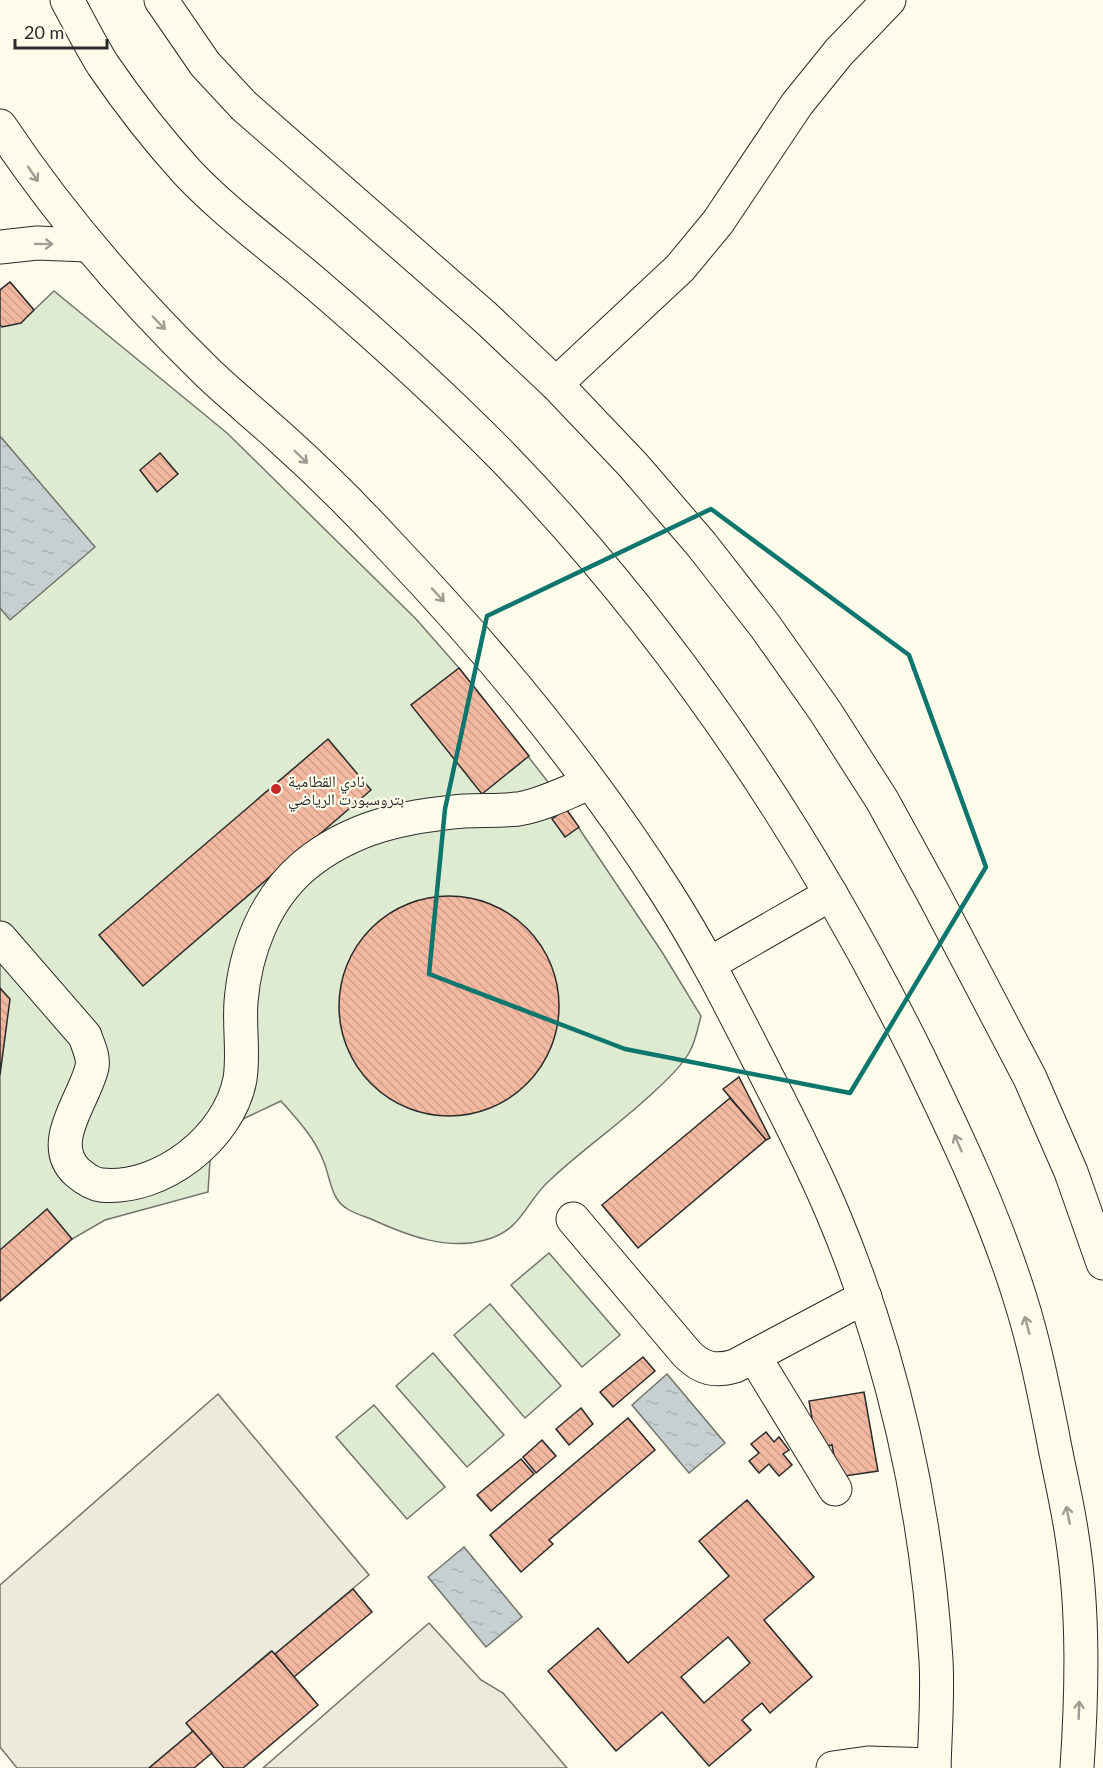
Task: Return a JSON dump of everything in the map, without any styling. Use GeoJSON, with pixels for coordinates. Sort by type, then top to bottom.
{"type":"FeatureCollection","features":[{"type":"Feature","properties":{"kind":"street"},"geometry":{"type":"LineString","coordinates":[[67,0],[100,60],[143,121],[192,177],[413,369],[504,458],[598,563],[662,642],[722,724],[778,808],[831,894],[890,1000],[943,1108],[991,1219],[1020,1297],[1040,1376],[1073,1538],[1081,1671],[1077,1768]]}},
{"type":"Feature","properties":{"kind":"street"},"geometry":{"type":"LineString","coordinates":[[161,0],[205,64],[244,106],[486,317],[556,384],[633,465],[701,544],[785,654],[882,800],[1030,1078],[1071,1172],[1103,1263]]}},
{"type":"Feature","properties":{"kind":"street"},"geometry":{"type":"LineString","coordinates":[[556,384],[680,268],[718,222],[797,104],[839,52],[889,0]]}},
{"type":"Feature","properties":{"kind":"street"},"geometry":{"type":"LineString","coordinates":[[0,126],[42,188],[87,245],[209,374],[293,449],[367,520],[445,603],[519,689],[590,783],[665,891],[709,964],[799,1136],[834,1216],[865,1297],[891,1388],[912,1479],[928,1571],[936,1664],[934,1766],[848,1767]]}},
{"type":"Feature","properties":{"kind":"street"},"geometry":{"type":"LineString","coordinates":[[0,247],[37,243],[87,245]]}},
{"type":"Feature","properties":{"kind":"street"},"geometry":{"type":"LineString","coordinates":[[0,938],[85,1036],[91,1054],[92,1064],[87,1082],[68,1125],[65,1140],[67,1156],[75,1169],[85,1178],[97,1184],[134,1184],[156,1177],[177,1166],[220,1125],[232,1104],[240,1080],[241,1003],[246,965],[258,929],[277,896],[303,867],[333,844],[368,828],[435,814],[518,809],[538,805],[590,783]]}},
{"type":"Feature","properties":{"kind":"street"},"geometry":{"type":"LineString","coordinates":[[709,964],[831,894]]}},
{"type":"Feature","properties":{"kind":"street"},"geometry":{"type":"LineString","coordinates":[[573,1219],[696,1363],[709,1369],[722,1370],[735,1366],[865,1297]]}},
{"type":"Feature","properties":{"kind":"street"},"geometry":{"type":"LineString","coordinates":[[754,1356],[835,1489]]}},
{"type":"Feature","properties":{"kind":"highlighted area"},"geometry":{"type":"Polygon","coordinates":[[[711,509],[909,655],[986,867],[850,1093],[625,1049],[429,974],[445,809],[487,616],[711,509]]]}},
{"type":"Feature","properties":{"kind":"green space","name":"نادي القطامية بتروسبورت الرياضي"},"geometry":{"type":"Polygon","coordinates":[[[10,282],[34,310],[54,291],[227,433],[416,619],[459,668],[548,782],[662,952],[701,1016],[692,1047],[676,1071],[550,1180],[508,1230],[485,1240],[456,1244],[412,1236],[349,1210],[337,1198],[315,1144],[281,1101],[245,1118],[211,1145],[208,1192],[105,1220],[72,1239],[0,1301],[0,290],[10,282]]]}},
{"type":"Feature","properties":{"kind":"green space"},"geometry":{"type":"Polygon","coordinates":[[[549,1253],[620,1335],[582,1367],[511,1285],[549,1253]]]}},
{"type":"Feature","properties":{"kind":"green space"},"geometry":{"type":"Polygon","coordinates":[[[490,1304],[561,1386],[525,1418],[454,1335],[490,1304]]]}},
{"type":"Feature","properties":{"kind":"green space"},"geometry":{"type":"Polygon","coordinates":[[[433,1353],[504,1435],[467,1467],[396,1386],[433,1353]]]}},
{"type":"Feature","properties":{"kind":"green space"},"geometry":{"type":"Polygon","coordinates":[[[374,1405],[445,1487],[407,1519],[336,1437],[374,1405]]]}},
{"type":"Feature","properties":{"kind":"shaded area"},"geometry":{"type":"Polygon","coordinates":[[[218,1394],[369,1575],[275,1654],[271,1651],[187,1723],[193,1731],[149,1768],[17,1768],[0,1747],[0,1585],[218,1394]]]}},
{"type":"Feature","properties":{"kind":"shaded area"},"geometry":{"type":"Polygon","coordinates":[[[429,1623],[481,1680],[503,1693],[567,1768],[263,1768],[429,1623]]]}},
{"type":"Feature","properties":{"kind":"water"},"geometry":{"type":"Polygon","coordinates":[[[0,436],[95,547],[10,620],[0,608],[0,436]]]}},
{"type":"Feature","properties":{"kind":"water"},"geometry":{"type":"Polygon","coordinates":[[[667,1374],[725,1443],[689,1473],[632,1405],[667,1374]]]}},
{"type":"Feature","properties":{"kind":"water"},"geometry":{"type":"Polygon","coordinates":[[[464,1547],[522,1617],[486,1647],[428,1577],[464,1547]]]}},
{"type":"Feature","properties":{"kind":"building"},"geometry":{"type":"Polygon","coordinates":[[[10,282],[34,310],[21,323],[2,327],[0,325],[0,290],[10,282]]]}},
{"type":"Feature","properties":{"kind":"building"},"geometry":{"type":"Polygon","coordinates":[[[160,453],[178,474],[157,492],[140,470],[160,453]]]}},
{"type":"Feature","properties":{"kind":"building"},"geometry":{"type":"Polygon","coordinates":[[[459,668],[529,756],[482,794],[411,705],[459,668]]]}},
{"type":"Feature","properties":{"kind":"building"},"geometry":{"type":"Polygon","coordinates":[[[328,739],[371,790],[143,986],[99,935],[328,739]]]}},
{"type":"Feature","properties":{"kind":"building"},"geometry":{"type":"Polygon","coordinates":[[[566,809],[579,827],[565,837],[552,819],[566,809]]]}},
{"type":"Feature","properties":{"kind":"building"},"geometry":{"type":"Polygon","coordinates":[[[449,896],[481,901],[501,909],[518,921],[534,937],[546,954],[554,974],[559,1006],[554,1038],[546,1058],[534,1075],[518,1091],[501,1103],[481,1111],[449,1116],[417,1111],[397,1103],[380,1091],[364,1075],[352,1058],[344,1038],[339,1006],[344,974],[352,954],[364,937],[380,921],[397,909],[417,901],[449,896]]]}},
{"type":"Feature","properties":{"kind":"building"},"geometry":{"type":"Polygon","coordinates":[[[0,988],[10,999],[0,1075],[0,988]]]}},
{"type":"Feature","properties":{"kind":"building"},"geometry":{"type":"Polygon","coordinates":[[[739,1077],[770,1138],[766,1140],[723,1089],[739,1077]]]}},
{"type":"Feature","properties":{"kind":"building"},"geometry":{"type":"Polygon","coordinates":[[[730,1098],[766,1140],[638,1248],[602,1205],[730,1098]]]}},
{"type":"Feature","properties":{"kind":"building"},"geometry":{"type":"Polygon","coordinates":[[[47,1209],[72,1239],[0,1301],[0,1250],[47,1209]]]}},
{"type":"Feature","properties":{"kind":"building"},"geometry":{"type":"Polygon","coordinates":[[[643,1357],[655,1371],[613,1407],[600,1392],[643,1357]]]}},
{"type":"Feature","properties":{"kind":"building"},"geometry":{"type":"Polygon","coordinates":[[[864,1392],[878,1471],[838,1477],[832,1445],[817,1448],[809,1401],[864,1392]]]}},
{"type":"Feature","properties":{"kind":"building"},"geometry":{"type":"Polygon","coordinates":[[[581,1408],[593,1424],[569,1445],[556,1429],[581,1408]]]}},
{"type":"Feature","properties":{"kind":"building"},"geometry":{"type":"Polygon","coordinates":[[[628,1418],[655,1450],[549,1540],[553,1544],[521,1572],[490,1535],[628,1418]]]}},
{"type":"Feature","properties":{"kind":"building"},"geometry":{"type":"Polygon","coordinates":[[[766,1432],[774,1442],[779,1437],[789,1450],[783,1454],[792,1465],[779,1476],[769,1464],[759,1473],[749,1461],[759,1453],[751,1444],[766,1432]]]}},
{"type":"Feature","properties":{"kind":"building"},"geometry":{"type":"Polygon","coordinates":[[[542,1440],[556,1456],[536,1473],[523,1457],[542,1440]]]}},
{"type":"Feature","properties":{"kind":"building"},"geometry":{"type":"Polygon","coordinates":[[[521,1459],[534,1474],[491,1511],[477,1495],[521,1459]]]}},
{"type":"Feature","properties":{"kind":"building"},"geometry":{"type":"Polygon","coordinates":[[[747,1500],[814,1577],[764,1620],[812,1677],[770,1713],[762,1703],[750,1713],[742,1720],[751,1730],[709,1766],[662,1712],[616,1751],[548,1671],[598,1628],[628,1663],[729,1576],[699,1541],[747,1500]],[[728,1637],[681,1677],[704,1703],[750,1663],[728,1637]]]}},
{"type":"Feature","properties":{"kind":"building"},"geometry":{"type":"Polygon","coordinates":[[[353,1589],[372,1612],[294,1677],[275,1654],[353,1589]]]}},
{"type":"Feature","properties":{"kind":"building"},"geometry":{"type":"Polygon","coordinates":[[[272,1651],[318,1705],[243,1768],[224,1768],[186,1723],[272,1651]]]}},
{"type":"Feature","properties":{"kind":"building"},"geometry":{"type":"Polygon","coordinates":[[[193,1731],[212,1753],[194,1768],[149,1768],[193,1731]]]}},
{"type":"Feature","properties":{"kind":"place","name":"نادي القطامية بتروسبورت الرياضي"},"geometry":{"type":"Point","coordinates":[276,789]}}]}
